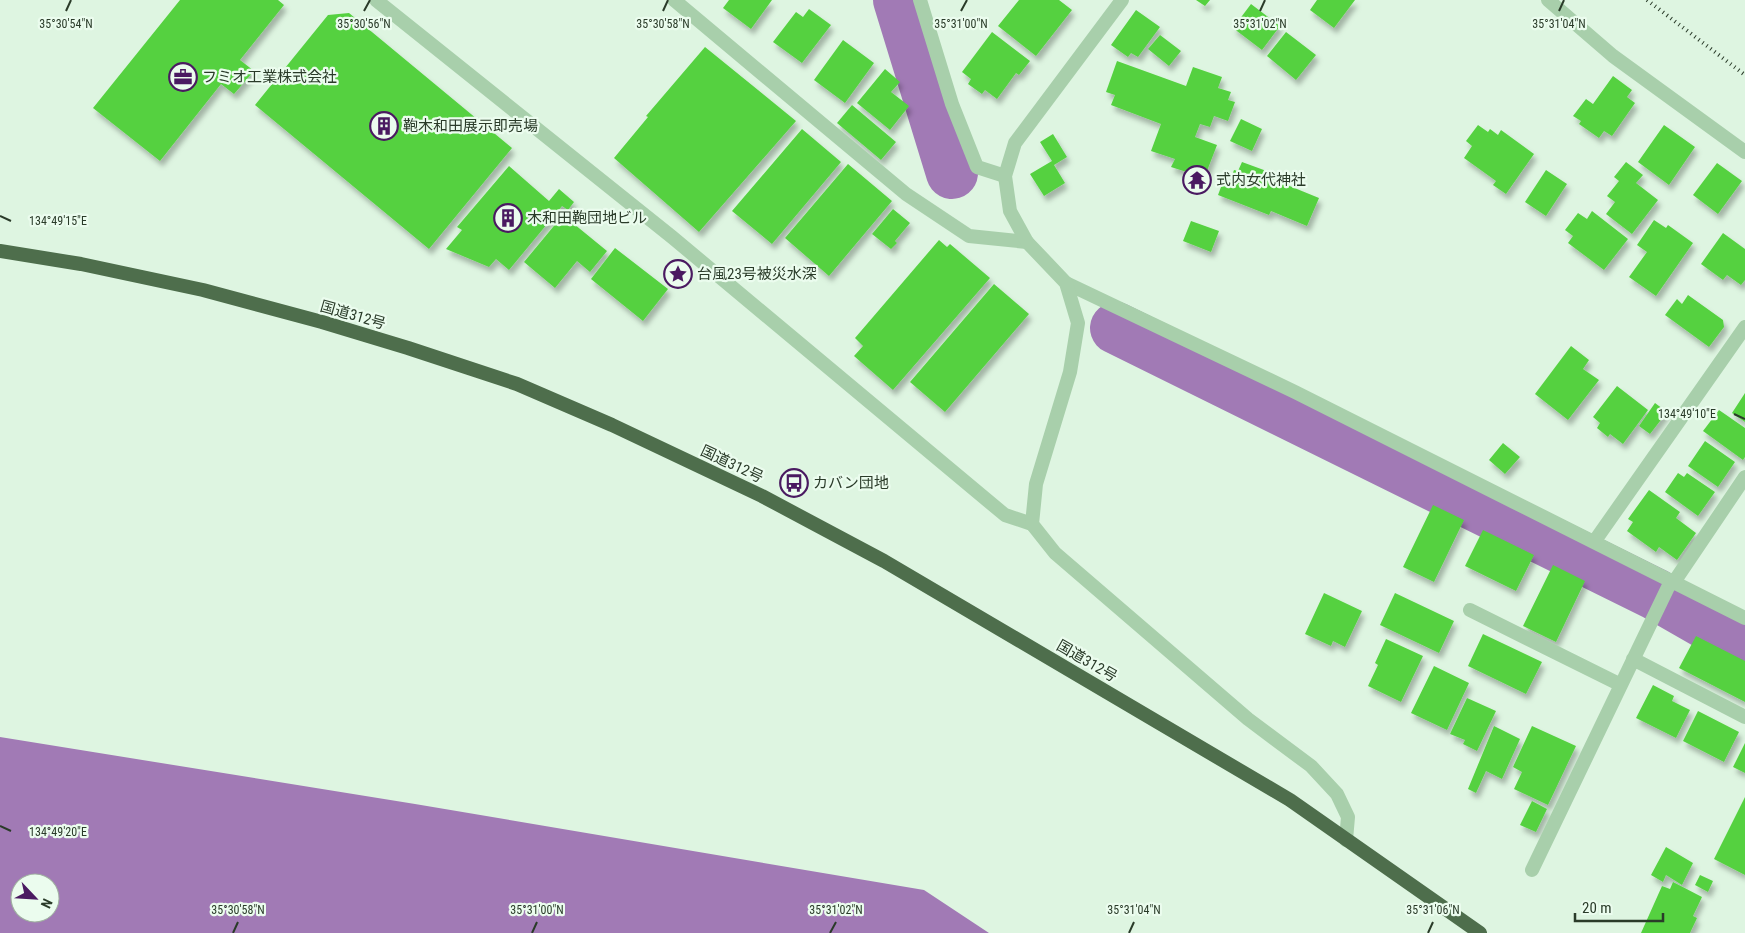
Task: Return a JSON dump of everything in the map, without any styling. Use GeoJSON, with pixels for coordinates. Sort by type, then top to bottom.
{"type":"FeatureCollection","features":[{"type":"Feature","properties":{"kind":"highway","name":"国道312号"},"geometry":{"type":"LineString","coordinates":[[0,251],[81,264],[203,290],[322,322],[517,384],[612,425],[762,496],[884,561],[1290,800],[1480,933]]}},
{"type":"Feature","properties":{"kind":"street"},"geometry":{"type":"LineString","coordinates":[[376,0],[672,237],[1005,515],[1032,524],[1056,552],[1248,718],[1310,766],[1337,794],[1348,817],[1346,840]]}},
{"type":"Feature","properties":{"kind":"street"},"geometry":{"type":"LineString","coordinates":[[674,0],[906,194],[969,236],[1027,242]]}},
{"type":"Feature","properties":{"kind":"street"},"geometry":{"type":"LineString","coordinates":[[920,0],[952,104],[977,167],[1005,176]]}},
{"type":"Feature","properties":{"kind":"street"},"geometry":{"type":"LineString","coordinates":[[1122,0],[1015,143],[1005,176],[1010,211],[1027,242],[1066,284],[1295,392],[1745,618]]}},
{"type":"Feature","properties":{"kind":"street"},"geometry":{"type":"LineString","coordinates":[[1548,0],[1614,56],[1745,152]]}},
{"type":"Feature","properties":{"kind":"street"},"geometry":{"type":"LineString","coordinates":[[1032,524],[1036,484],[1070,372],[1078,323],[1066,284]]}},
{"type":"Feature","properties":{"kind":"street"},"geometry":{"type":"LineString","coordinates":[[1594,542],[1745,327]]}},
{"type":"Feature","properties":{"kind":"street"},"geometry":{"type":"LineString","coordinates":[[1532,870],[1633,658],[1672,582],[1745,477]]}},
{"type":"Feature","properties":{"kind":"street"},"geometry":{"type":"LineString","coordinates":[[1470,610],[1621,685]]}},
{"type":"Feature","properties":{"kind":"street"},"geometry":{"type":"LineString","coordinates":[[1633,658],[1745,717]]}},
{"type":"Feature","properties":{"kind":"shaded area"},"geometry":{"type":"Polygon","coordinates":[[[0,737],[415,804],[924,890],[989,933],[0,933],[0,737]]]}},
{"type":"Feature","properties":{"kind":"building","name":"フミオ工業株式会社"},"geometry":{"type":"Polygon","coordinates":[[[180,0],[278,0],[284,5],[240,60],[254,71],[234,94],[221,84],[160,161],[93,108],[180,0]]]}},
{"type":"Feature","properties":{"kind":"building"},"geometry":{"type":"Polygon","coordinates":[[[729,0],[772,0],[751,29],[723,8],[729,0]]]}},
{"type":"Feature","properties":{"kind":"building"},"geometry":{"type":"Polygon","coordinates":[[[1019,0],[1059,0],[1072,10],[1036,56],[998,26],[1019,0]]]}},
{"type":"Feature","properties":{"kind":"building"},"geometry":{"type":"Polygon","coordinates":[[[1196,0],[1210,0],[1205,6],[1196,0]]]}},
{"type":"Feature","properties":{"kind":"building"},"geometry":{"type":"Polygon","coordinates":[[[1317,0],[1355,0],[1334,28],[1310,10],[1317,0]]]}},
{"type":"Feature","properties":{"kind":"building"},"geometry":{"type":"Polygon","coordinates":[[[1251,4],[1280,26],[1262,50],[1233,28],[1251,4]]]}},
{"type":"Feature","properties":{"kind":"building"},"geometry":{"type":"Polygon","coordinates":[[[809,9],[831,25],[802,63],[773,42],[796,12],[803,17],[809,9]]]}},
{"type":"Feature","properties":{"kind":"building"},"geometry":{"type":"Polygon","coordinates":[[[1136,10],[1160,27],[1138,57],[1131,53],[1128,57],[1111,45],[1136,10]]]}},
{"type":"Feature","properties":{"kind":"building","name":"鞄木和田展示即売場"},"geometry":{"type":"Polygon","coordinates":[[[349,13],[512,148],[429,249],[255,105],[328,15],[349,13]]]}},
{"type":"Feature","properties":{"kind":"building"},"geometry":{"type":"Polygon","coordinates":[[[992,32],[1030,61],[1019,75],[1016,73],[997,99],[985,90],[982,94],[968,84],[971,79],[962,72],[992,32]]]}},
{"type":"Feature","properties":{"kind":"building"},"geometry":{"type":"Polygon","coordinates":[[[1286,32],[1316,55],[1296,80],[1267,56],[1286,32]]]}},
{"type":"Feature","properties":{"kind":"building"},"geometry":{"type":"Polygon","coordinates":[[[1160,35],[1181,51],[1169,66],[1148,49],[1160,35]]]}},
{"type":"Feature","properties":{"kind":"building"},"geometry":{"type":"Polygon","coordinates":[[[843,40],[874,63],[845,103],[814,80],[843,40]]]}},
{"type":"Feature","properties":{"kind":"building"},"geometry":{"type":"Polygon","coordinates":[[[705,47],[796,121],[699,232],[614,158],[648,117],[646,116],[705,47]]]}},
{"type":"Feature","properties":{"kind":"building"},"geometry":{"type":"Polygon","coordinates":[[[1117,61],[1186,86],[1193,67],[1222,77],[1218,88],[1231,92],[1228,100],[1235,102],[1228,121],[1214,116],[1210,127],[1200,124],[1195,137],[1217,145],[1207,171],[1195,167],[1193,174],[1171,167],[1175,159],[1151,151],[1161,124],[1111,105],[1115,95],[1106,92],[1117,61]]]}},
{"type":"Feature","properties":{"kind":"building"},"geometry":{"type":"Polygon","coordinates":[[[885,69],[900,82],[891,92],[909,106],[890,130],[857,103],[885,69]]]}},
{"type":"Feature","properties":{"kind":"building"},"geometry":{"type":"Polygon","coordinates":[[[1613,76],[1632,90],[1627,97],[1635,103],[1612,136],[1604,131],[1599,138],[1579,124],[1581,121],[1573,116],[1586,99],[1593,104],[1613,76]]]}},
{"type":"Feature","properties":{"kind":"building"},"geometry":{"type":"Polygon","coordinates":[[[852,105],[896,142],[881,160],[837,123],[852,105]]]}},
{"type":"Feature","properties":{"kind":"building"},"geometry":{"type":"Polygon","coordinates":[[[1241,119],[1262,129],[1252,151],[1230,141],[1241,119]]]}},
{"type":"Feature","properties":{"kind":"building"},"geometry":{"type":"Polygon","coordinates":[[[1478,125],[1488,132],[1490,129],[1498,135],[1501,130],[1534,154],[1506,194],[1493,185],[1496,181],[1464,158],[1472,146],[1466,141],[1478,125]]]}},
{"type":"Feature","properties":{"kind":"building"},"geometry":{"type":"Polygon","coordinates":[[[1664,125],[1695,147],[1669,185],[1638,162],[1664,125]]]}},
{"type":"Feature","properties":{"kind":"building"},"geometry":{"type":"Polygon","coordinates":[[[802,129],[841,162],[772,244],[732,211],[802,129]]]}},
{"type":"Feature","properties":{"kind":"building"},"geometry":{"type":"Polygon","coordinates":[[[1053,134],[1067,157],[1054,165],[1065,183],[1044,196],[1030,174],[1052,161],[1040,142],[1053,134]]]}},
{"type":"Feature","properties":{"kind":"building"},"geometry":{"type":"Polygon","coordinates":[[[1242,162],[1272,173],[1270,178],[1319,198],[1307,226],[1271,211],[1269,215],[1218,195],[1224,179],[1230,181],[1234,170],[1238,171],[1242,162]]]}},
{"type":"Feature","properties":{"kind":"building"},"geometry":{"type":"Polygon","coordinates":[[[1626,162],[1643,175],[1636,183],[1658,200],[1632,234],[1606,214],[1615,202],[1607,196],[1619,181],[1614,177],[1626,162]]]}},
{"type":"Feature","properties":{"kind":"building"},"geometry":{"type":"Polygon","coordinates":[[[1717,163],[1742,181],[1718,214],[1693,195],[1717,163]]]}},
{"type":"Feature","properties":{"kind":"building"},"geometry":{"type":"Polygon","coordinates":[[[848,164],[892,201],[829,276],[785,238],[848,164]]]}},
{"type":"Feature","properties":{"kind":"building","name":"木和田鞄団地ビル"},"geometry":{"type":"Polygon","coordinates":[[[509,166],[549,201],[559,189],[574,202],[568,210],[562,206],[509,270],[496,259],[489,267],[446,249],[462,230],[457,227],[509,166]]]}},
{"type":"Feature","properties":{"kind":"building"},"geometry":{"type":"Polygon","coordinates":[[[1546,170],[1567,184],[1546,216],[1525,202],[1546,170]]]}},
{"type":"Feature","properties":{"kind":"building"},"geometry":{"type":"Polygon","coordinates":[[[893,209],[910,223],[891,249],[872,234],[893,209]]]}},
{"type":"Feature","properties":{"kind":"building"},"geometry":{"type":"Polygon","coordinates":[[[1592,211],[1628,239],[1604,270],[1568,243],[1573,236],[1565,230],[1578,213],[1587,219],[1592,211]]]}},
{"type":"Feature","properties":{"kind":"building"},"geometry":{"type":"Polygon","coordinates":[[[563,215],[607,251],[590,272],[577,261],[555,288],[524,262],[563,215]]]}},
{"type":"Feature","properties":{"kind":"building"},"geometry":{"type":"Polygon","coordinates":[[[1654,220],[1666,228],[1668,225],[1693,243],[1656,296],[1629,277],[1647,252],[1637,245],[1654,220]]]}},
{"type":"Feature","properties":{"kind":"building"},"geometry":{"type":"Polygon","coordinates":[[[1191,221],[1219,231],[1211,252],[1183,241],[1191,221]]]}},
{"type":"Feature","properties":{"kind":"building"},"geometry":{"type":"Polygon","coordinates":[[[1723,233],[1745,249],[1745,280],[1741,285],[1727,275],[1723,280],[1701,264],[1723,233]]]}},
{"type":"Feature","properties":{"kind":"building"},"geometry":{"type":"Polygon","coordinates":[[[939,240],[947,247],[950,244],[990,278],[893,390],[854,356],[863,346],[855,338],[939,240]]]}},
{"type":"Feature","properties":{"kind":"building"},"geometry":{"type":"Polygon","coordinates":[[[615,248],[668,289],[643,321],[591,279],[615,248]]]}},
{"type":"Feature","properties":{"kind":"building"},"geometry":{"type":"Polygon","coordinates":[[[994,284],[1029,314],[945,412],[910,382],[994,284]]]}},
{"type":"Feature","properties":{"kind":"building"},"geometry":{"type":"Polygon","coordinates":[[[1688,295],[1723,320],[1724,327],[1709,347],[1665,315],[1677,299],[1682,304],[1688,295]]]}},
{"type":"Feature","properties":{"kind":"building"},"geometry":{"type":"Polygon","coordinates":[[[1571,346],[1589,360],[1583,369],[1599,380],[1568,420],[1535,394],[1571,346]]]}},
{"type":"Feature","properties":{"kind":"building"},"geometry":{"type":"Polygon","coordinates":[[[1617,386],[1648,410],[1623,444],[1610,434],[1608,437],[1597,428],[1600,423],[1593,417],[1617,386]]]}},
{"type":"Feature","properties":{"kind":"building"},"geometry":{"type":"Polygon","coordinates":[[[1745,393],[1745,422],[1732,413],[1745,393]]]}},
{"type":"Feature","properties":{"kind":"building"},"geometry":{"type":"Polygon","coordinates":[[[1655,403],[1667,412],[1650,434],[1639,426],[1655,403]]]}},
{"type":"Feature","properties":{"kind":"building"},"geometry":{"type":"Polygon","coordinates":[[[1719,410],[1745,428],[1745,457],[1743,460],[1703,431],[1719,410]]]}},
{"type":"Feature","properties":{"kind":"building"},"geometry":{"type":"Polygon","coordinates":[[[1705,441],[1735,462],[1718,487],[1688,466],[1705,441]]]}},
{"type":"Feature","properties":{"kind":"building"},"geometry":{"type":"Polygon","coordinates":[[[1503,443],[1520,457],[1505,474],[1489,460],[1503,443]]]}},
{"type":"Feature","properties":{"kind":"building"},"geometry":{"type":"Polygon","coordinates":[[[1678,473],[1684,477],[1687,473],[1715,492],[1698,516],[1665,492],[1678,473]]]}},
{"type":"Feature","properties":{"kind":"building"},"geometry":{"type":"Polygon","coordinates":[[[1649,490],[1680,512],[1676,518],[1696,533],[1677,560],[1659,547],[1656,552],[1627,531],[1633,522],[1628,519],[1649,490]]]}},
{"type":"Feature","properties":{"kind":"building"},"geometry":{"type":"Polygon","coordinates":[[[1433,505],[1464,520],[1434,582],[1403,567],[1433,505]]]}},
{"type":"Feature","properties":{"kind":"building"},"geometry":{"type":"Polygon","coordinates":[[[1483,530],[1534,555],[1516,591],[1465,566],[1483,530]]]}},
{"type":"Feature","properties":{"kind":"building"},"geometry":{"type":"Polygon","coordinates":[[[1553,565],[1585,581],[1556,642],[1523,626],[1553,565]]]}},
{"type":"Feature","properties":{"kind":"building"},"geometry":{"type":"Polygon","coordinates":[[[1324,593],[1362,611],[1345,647],[1333,641],[1331,646],[1305,634],[1324,593]]]}},
{"type":"Feature","properties":{"kind":"building"},"geometry":{"type":"Polygon","coordinates":[[[1395,593],[1454,621],[1439,653],[1380,625],[1395,593]]]}},
{"type":"Feature","properties":{"kind":"building"},"geometry":{"type":"Polygon","coordinates":[[[1483,634],[1542,662],[1526,694],[1468,666],[1483,634]]]}},
{"type":"Feature","properties":{"kind":"building"},"geometry":{"type":"Polygon","coordinates":[[[1696,636],[1745,661],[1745,702],[1679,668],[1696,636]]]}},
{"type":"Feature","properties":{"kind":"building"},"geometry":{"type":"Polygon","coordinates":[[[1386,639],[1423,656],[1401,702],[1368,686],[1378,665],[1375,663],[1386,639]]]}},
{"type":"Feature","properties":{"kind":"building"},"geometry":{"type":"Polygon","coordinates":[[[1434,666],[1469,683],[1447,730],[1411,713],[1434,666]]]}},
{"type":"Feature","properties":{"kind":"building"},"geometry":{"type":"Polygon","coordinates":[[[1653,685],[1674,696],[1672,701],[1690,710],[1676,738],[1636,718],[1653,685]]]}},
{"type":"Feature","properties":{"kind":"building"},"geometry":{"type":"Polygon","coordinates":[[[1467,698],[1496,711],[1477,751],[1463,744],[1465,740],[1450,734],[1467,698]]]}},
{"type":"Feature","properties":{"kind":"building"},"geometry":{"type":"Polygon","coordinates":[[[1698,711],[1739,732],[1724,762],[1683,741],[1698,711]]]}},
{"type":"Feature","properties":{"kind":"building"},"geometry":{"type":"Polygon","coordinates":[[[1494,726],[1520,739],[1502,779],[1486,771],[1476,793],[1468,789],[1494,726]]]}},
{"type":"Feature","properties":{"kind":"building"},"geometry":{"type":"Polygon","coordinates":[[[1532,726],[1576,746],[1548,805],[1514,789],[1522,772],[1513,767],[1532,726]]]}},
{"type":"Feature","properties":{"kind":"building"},"geometry":{"type":"Polygon","coordinates":[[[1745,743],[1745,773],[1733,767],[1745,743]]]}},
{"type":"Feature","properties":{"kind":"building"},"geometry":{"type":"Polygon","coordinates":[[[1745,797],[1745,875],[1714,859],[1745,797]]]}},
{"type":"Feature","properties":{"kind":"building"},"geometry":{"type":"Polygon","coordinates":[[[1532,801],[1547,809],[1536,832],[1520,825],[1532,801]]]}},
{"type":"Feature","properties":{"kind":"building"},"geometry":{"type":"Polygon","coordinates":[[[1666,847],[1693,863],[1682,885],[1666,875],[1663,882],[1651,875],[1666,847]]]}},
{"type":"Feature","properties":{"kind":"building"},"geometry":{"type":"Polygon","coordinates":[[[1700,875],[1713,881],[1708,892],[1695,885],[1700,875]]]}},
{"type":"Feature","properties":{"kind":"building"},"geometry":{"type":"Polygon","coordinates":[[[1673,882],[1702,897],[1693,916],[1697,918],[1690,933],[1641,933],[1662,886],[1670,889],[1673,882]]]}},
{"type":"Feature","properties":{"kind":"waterway"},"geometry":{"type":"LineString","coordinates":[[899,0],[952,173]]}},
{"type":"Feature","properties":{"kind":"waterway"},"geometry":{"type":"LineString","coordinates":[[1116,328],[1655,594],[1737,641],[1745,643]]}},
{"type":"Feature","properties":{"kind":"railway"},"geometry":{"type":"LineString","coordinates":[[1647,0],[1745,75]]}},
{"type":"Feature","properties":{"kind":"place","name":"フミオ工業株式会社"},"geometry":{"type":"Point","coordinates":[183,77]}},
{"type":"Feature","properties":{"kind":"place","name":"鞄木和田展示即売場"},"geometry":{"type":"Point","coordinates":[384,126]}},
{"type":"Feature","properties":{"kind":"place","name":"式内女代神社"},"geometry":{"type":"Point","coordinates":[1197,180]}},
{"type":"Feature","properties":{"kind":"place","name":"木和田鞄団地ビル"},"geometry":{"type":"Point","coordinates":[508,218]}},
{"type":"Feature","properties":{"kind":"place","name":"台風23号被災水深"},"geometry":{"type":"Point","coordinates":[678,274]}},
{"type":"Feature","properties":{"kind":"place","name":"カバン団地"},"geometry":{"type":"Point","coordinates":[794,483]}}]}
